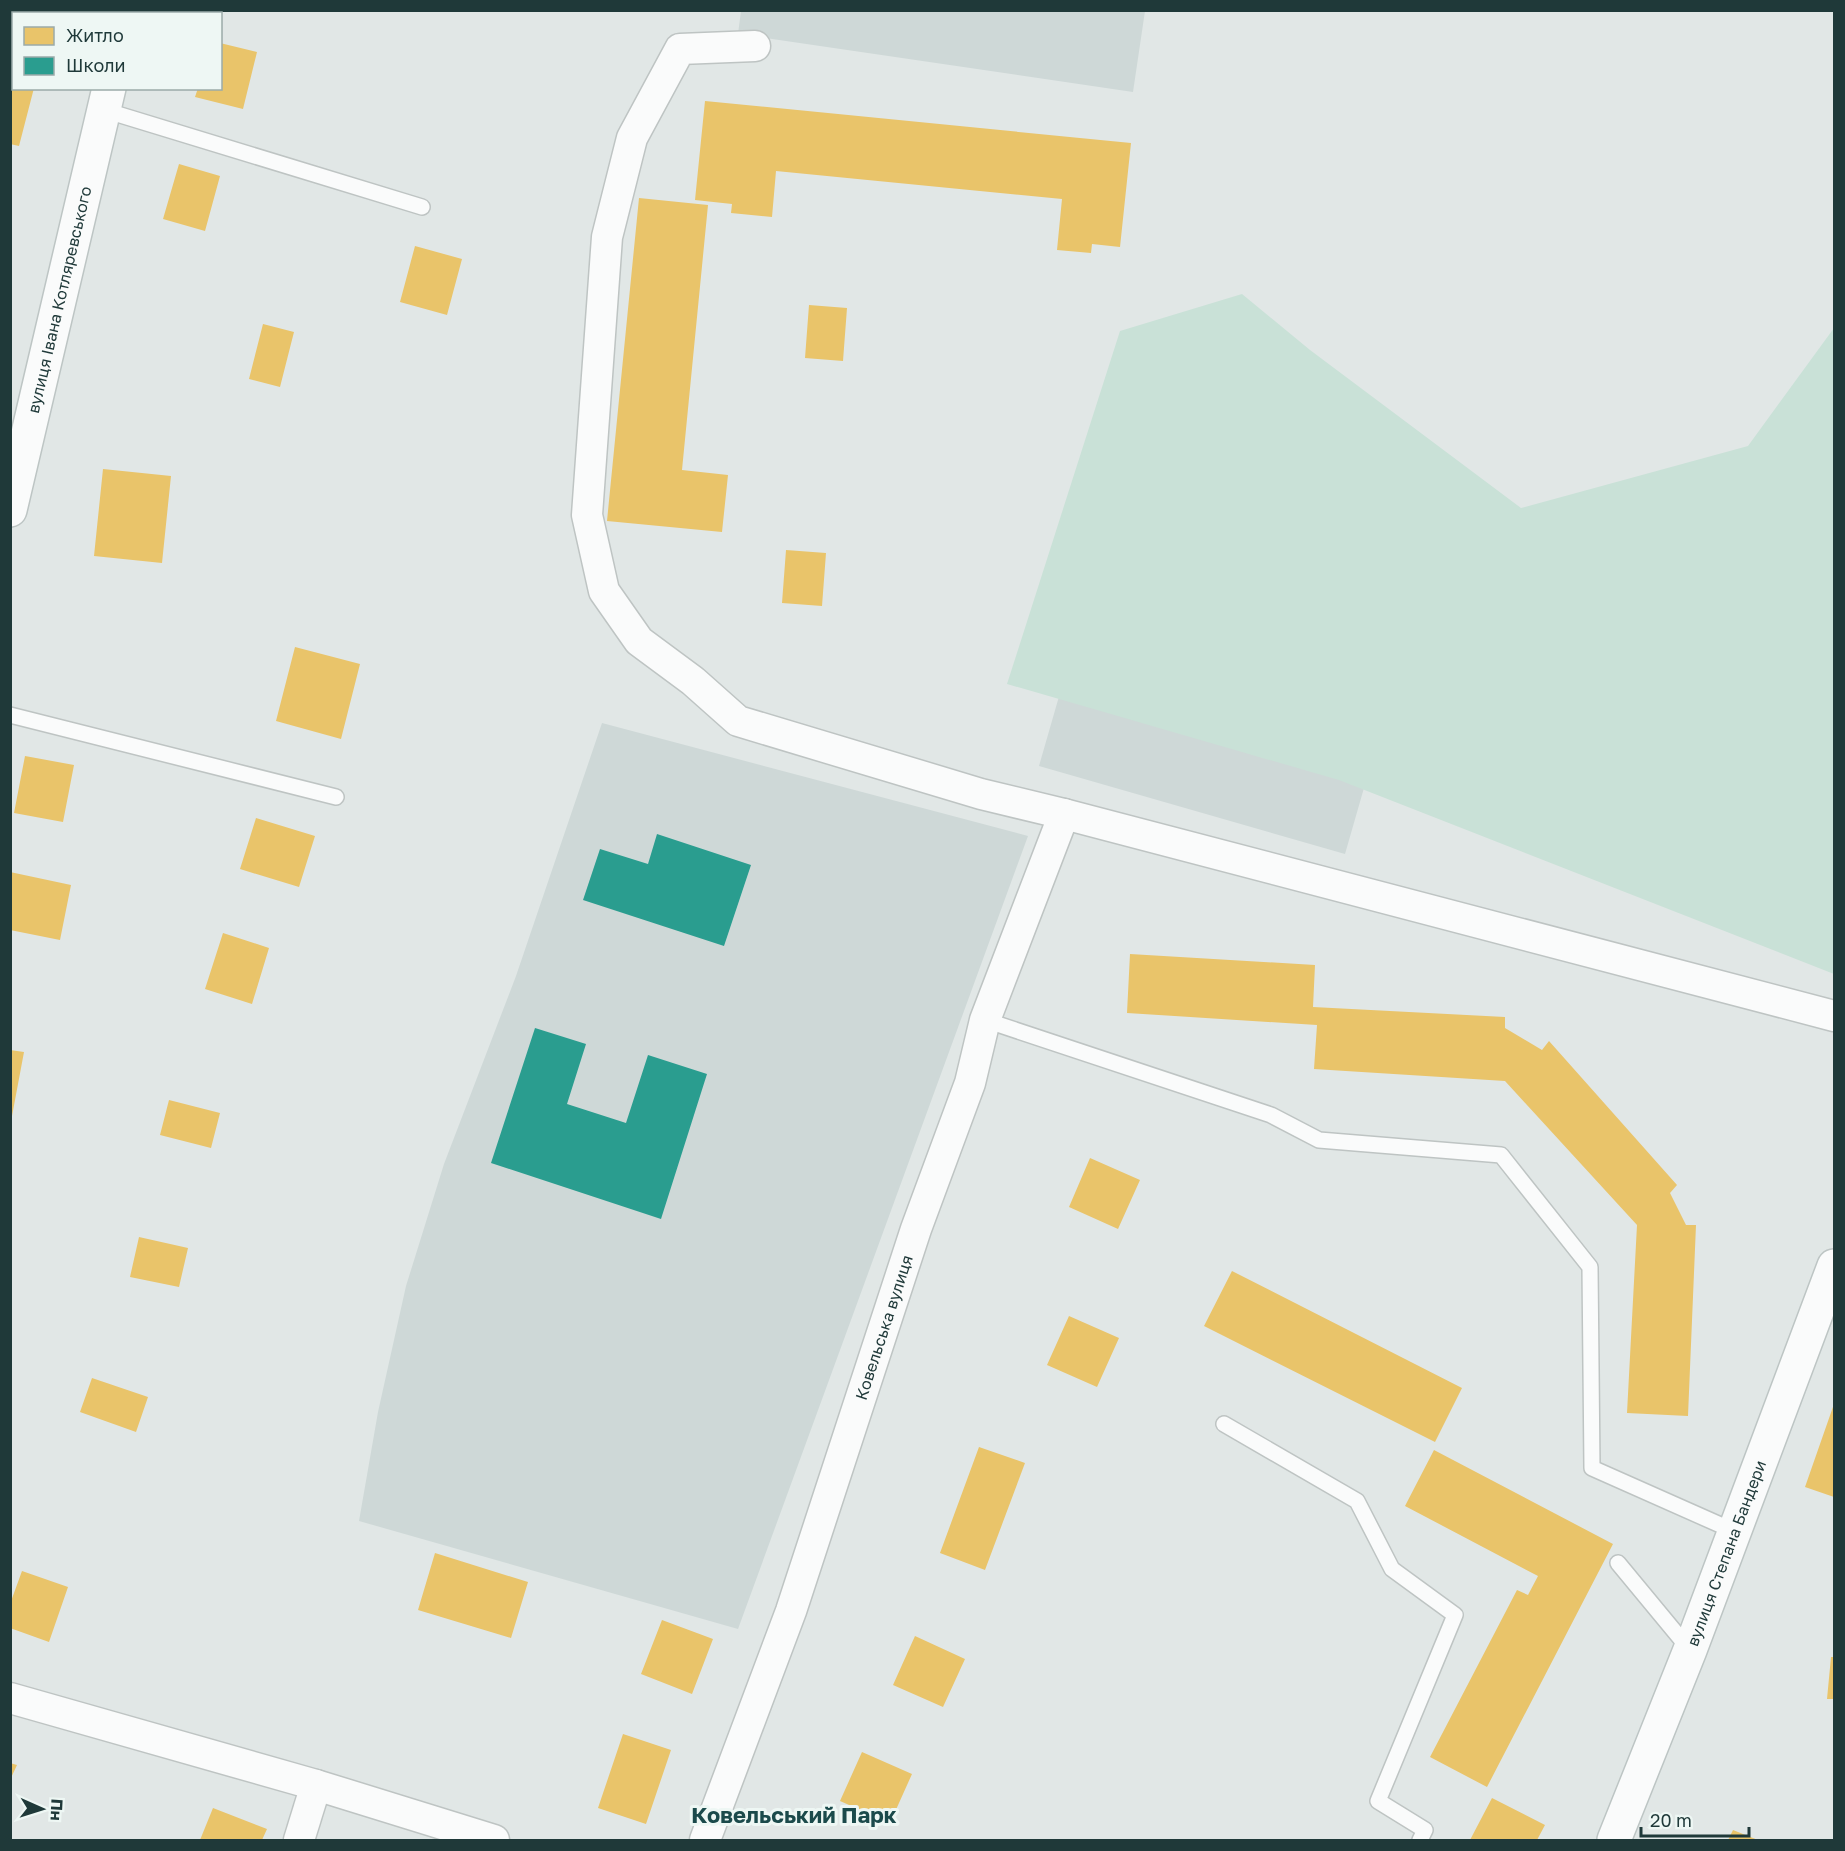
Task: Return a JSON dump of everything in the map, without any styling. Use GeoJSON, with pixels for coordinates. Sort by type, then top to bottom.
{"type":"FeatureCollection","features":[{"type":"Feature","properties":{"kind":"street"},"geometry":{"type":"LineString","coordinates":[[754,46],[680,49],[632,138],[607,237],[587,515],[604,591],[639,641],[693,681],[738,721],[981,794],[1834,1016]]}},
{"type":"Feature","properties":{"kind":"street","name":"вулиця Івана Котляревського"},"geometry":{"type":"LineString","coordinates":[[10,510],[106,99]]}},
{"type":"Feature","properties":{"kind":"street","name":"Ковельська вулиця"},"geometry":{"type":"LineString","coordinates":[[705,1840],[791,1611],[916,1229],[970,1083],[985,1020],[1064,814]]}},
{"type":"Feature","properties":{"kind":"street","name":"вулиця Степана Бандери"},"geometry":{"type":"LineString","coordinates":[[1614,1840],[1690,1650],[1834,1266]]}},
{"type":"Feature","properties":{"kind":"street"},"geometry":{"type":"LineString","coordinates":[[10,1698],[316,1785],[495,1840]]}},
{"type":"Feature","properties":{"kind":"street"},"geometry":{"type":"LineString","coordinates":[[299,1840],[316,1785]]}},
{"type":"Feature","properties":{"kind":"lane"},"geometry":{"type":"LineString","coordinates":[[106,99],[422,207]]}},
{"type":"Feature","properties":{"kind":"lane"},"geometry":{"type":"LineString","coordinates":[[10,715],[336,797]]}},
{"type":"Feature","properties":{"kind":"lane"},"geometry":{"type":"LineString","coordinates":[[985,1020],[1271,1115],[1319,1140],[1500,1155],[1590,1267],[1592,1468],[1734,1531]]}},
{"type":"Feature","properties":{"kind":"lane"},"geometry":{"type":"LineString","coordinates":[[1224,1424],[1357,1501],[1392,1569],[1455,1615],[1377,1801],[1425,1830],[1420,1840]]}},
{"type":"Feature","properties":{"kind":"lane"},"geometry":{"type":"LineString","coordinates":[[1618,1563],[1690,1650]]}},
{"type":"Feature","properties":{"kind":"shaded area"},"geometry":{"type":"Polygon","coordinates":[[[741,11],[1145,11],[1133,92],[738,34],[741,11]]]}},
{"type":"Feature","properties":{"kind":"shaded area"},"geometry":{"type":"Polygon","coordinates":[[[1062,686],[1368,774],[1345,854],[1039,766],[1062,686]]]}},
{"type":"Feature","properties":{"kind":"shaded area"},"geometry":{"type":"Polygon","coordinates":[[[602,723],[1028,836],[738,1629],[359,1521],[378,1412],[406,1286],[444,1164],[516,976],[602,723]]]}},
{"type":"Feature","properties":{"kind":"green space"},"geometry":{"type":"Polygon","coordinates":[[[1242,294],[1310,350],[1521,508],[1748,446],[1834,328],[1834,974],[1339,780],[1007,684],[1120,331],[1242,294]]]}},
{"type":"Feature","properties":{"kind":"building: Житло"},"geometry":{"type":"Polygon","coordinates":[[[10,10],[50,10],[50,12],[14,12],[10,10]]]}},
{"type":"Feature","properties":{"kind":"building: Житло"},"geometry":{"type":"Polygon","coordinates":[[[222,43],[257,52],[243,109],[195,97],[197,90],[222,90],[222,43]]]}},
{"type":"Feature","properties":{"kind":"building: Житло"},"geometry":{"type":"Polygon","coordinates":[[[10,81],[12,82],[12,90],[33,90],[19,146],[10,144],[10,81]]]}},
{"type":"Feature","properties":{"kind":"building: Житло"},"geometry":{"type":"Polygon","coordinates":[[[705,101],[1131,143],[1120,247],[1092,244],[1091,253],[1057,250],[1062,199],[776,171],[772,217],[731,213],[732,204],[695,200],[705,101]]]}},
{"type":"Feature","properties":{"kind":"building: Житло"},"geometry":{"type":"Polygon","coordinates":[[[179,164],[220,176],[205,231],[163,219],[179,164]]]}},
{"type":"Feature","properties":{"kind":"building: Житло"},"geometry":{"type":"Polygon","coordinates":[[[639,198],[708,205],[682,470],[728,475],[722,532],[607,521],[639,198]]]}},
{"type":"Feature","properties":{"kind":"building: Житло"},"geometry":{"type":"Polygon","coordinates":[[[415,246],[462,259],[447,315],[400,302],[415,246]]]}},
{"type":"Feature","properties":{"kind":"building: Житло"},"geometry":{"type":"Polygon","coordinates":[[[809,305],[847,308],[843,361],[805,358],[809,305]]]}},
{"type":"Feature","properties":{"kind":"building: Житло"},"geometry":{"type":"Polygon","coordinates":[[[263,324],[294,332],[280,387],[249,379],[263,324]]]}},
{"type":"Feature","properties":{"kind":"building: Житло"},"geometry":{"type":"Polygon","coordinates":[[[103,469],[171,476],[162,563],[94,556],[103,469]]]}},
{"type":"Feature","properties":{"kind":"building: Житло"},"geometry":{"type":"Polygon","coordinates":[[[786,550],[826,553],[822,606],[782,603],[786,550]]]}},
{"type":"Feature","properties":{"kind":"building: Житло"},"geometry":{"type":"Polygon","coordinates":[[[295,647],[360,664],[341,739],[276,721],[295,647]]]}},
{"type":"Feature","properties":{"kind":"building: Житло"},"geometry":{"type":"Polygon","coordinates":[[[25,756],[74,765],[63,822],[14,813],[25,756]]]}},
{"type":"Feature","properties":{"kind":"building: Житло"},"geometry":{"type":"Polygon","coordinates":[[[256,818],[315,836],[299,887],[240,869],[256,818]]]}},
{"type":"Feature","properties":{"kind":"building: Житло"},"geometry":{"type":"Polygon","coordinates":[[[10,872],[71,885],[60,940],[10,930],[10,872]]]}},
{"type":"Feature","properties":{"kind":"building: Житло"},"geometry":{"type":"Polygon","coordinates":[[[223,933],[269,948],[252,1004],[205,989],[223,933]]]}},
{"type":"Feature","properties":{"kind":"building: Житло"},"geometry":{"type":"Polygon","coordinates":[[[1130,954],[1315,965],[1313,1007],[1505,1017],[1505,1028],[1542,1050],[1549,1041],[1677,1185],[1670,1193],[1686,1225],[1696,1225],[1688,1416],[1627,1413],[1637,1225],[1505,1081],[1314,1069],[1317,1025],[1127,1013],[1130,954]]]}},
{"type":"Feature","properties":{"kind":"building: Житло"},"geometry":{"type":"Polygon","coordinates":[[[10,1050],[24,1052],[12,1116],[10,1116],[10,1050]]]}},
{"type":"Feature","properties":{"kind":"building: Житло"},"geometry":{"type":"Polygon","coordinates":[[[169,1100],[220,1113],[211,1148],[160,1135],[169,1100]]]}},
{"type":"Feature","properties":{"kind":"building: Житло"},"geometry":{"type":"Polygon","coordinates":[[[1090,1158],[1140,1180],[1118,1229],[1069,1207],[1090,1158]]]}},
{"type":"Feature","properties":{"kind":"building: Житло"},"geometry":{"type":"Polygon","coordinates":[[[139,1237],[188,1248],[179,1287],[130,1277],[139,1237]]]}},
{"type":"Feature","properties":{"kind":"building: Житло"},"geometry":{"type":"Polygon","coordinates":[[[1232,1271],[1462,1388],[1435,1442],[1204,1326],[1232,1271]]]}},
{"type":"Feature","properties":{"kind":"building: Житло"},"geometry":{"type":"Polygon","coordinates":[[[1069,1316],[1119,1338],[1097,1387],[1047,1365],[1069,1316]]]}},
{"type":"Feature","properties":{"kind":"building: Житло"},"geometry":{"type":"Polygon","coordinates":[[[92,1378],[148,1397],[136,1432],[80,1412],[92,1378]]]}},
{"type":"Feature","properties":{"kind":"building: Житло"},"geometry":{"type":"Polygon","coordinates":[[[1834,1404],[1834,1497],[1805,1487],[1834,1404]]]}},
{"type":"Feature","properties":{"kind":"building: Житло"},"geometry":{"type":"Polygon","coordinates":[[[979,1447],[1025,1463],[985,1570],[940,1553],[979,1447]]]}},
{"type":"Feature","properties":{"kind":"building: Житло"},"geometry":{"type":"Polygon","coordinates":[[[1434,1450],[1613,1544],[1487,1787],[1430,1757],[1517,1590],[1528,1595],[1538,1576],[1405,1506],[1434,1450]]]}},
{"type":"Feature","properties":{"kind":"building: Житло"},"geometry":{"type":"Polygon","coordinates":[[[435,1553],[528,1582],[511,1638],[418,1610],[435,1553]]]}},
{"type":"Feature","properties":{"kind":"building: Житло"},"geometry":{"type":"Polygon","coordinates":[[[22,1571],[68,1587],[49,1642],[10,1628],[10,1604],[22,1571]]]}},
{"type":"Feature","properties":{"kind":"building: Житло"},"geometry":{"type":"Polygon","coordinates":[[[662,1620],[713,1639],[692,1694],[641,1674],[662,1620]]]}},
{"type":"Feature","properties":{"kind":"building: Житло"},"geometry":{"type":"Polygon","coordinates":[[[915,1636],[965,1659],[943,1707],[893,1685],[915,1636]]]}},
{"type":"Feature","properties":{"kind":"building: Житло"},"geometry":{"type":"Polygon","coordinates":[[[1831,1657],[1834,1657],[1834,1699],[1827,1699],[1831,1657]]]}},
{"type":"Feature","properties":{"kind":"building: Житло"},"geometry":{"type":"Polygon","coordinates":[[[623,1734],[671,1750],[646,1824],[598,1808],[623,1734]]]}},
{"type":"Feature","properties":{"kind":"building: Житло"},"geometry":{"type":"Polygon","coordinates":[[[862,1752],[912,1774],[890,1823],[840,1801],[862,1752]]]}},
{"type":"Feature","properties":{"kind":"building: Житло"},"geometry":{"type":"Polygon","coordinates":[[[10,1763],[17,1765],[10,1780],[10,1763]]]}},
{"type":"Feature","properties":{"kind":"building: Житло"},"geometry":{"type":"Polygon","coordinates":[[[1492,1798],[1545,1825],[1537,1840],[1470,1840],[1492,1798]]]}},
{"type":"Feature","properties":{"kind":"building: Житло"},"geometry":{"type":"Polygon","coordinates":[[[213,1808],[267,1829],[262,1840],[200,1840],[213,1808]]]}},
{"type":"Feature","properties":{"kind":"building: Житло"},"geometry":{"type":"Polygon","coordinates":[[[1733,1830],[1758,1840],[1728,1840],[1733,1830]]]}},
{"type":"Feature","properties":{"kind":"building: Школи"},"geometry":{"type":"Polygon","coordinates":[[[657,834],[751,865],[724,946],[583,900],[600,849],[648,864],[657,834]]]}},
{"type":"Feature","properties":{"kind":"building: Школи"},"geometry":{"type":"Polygon","coordinates":[[[535,1028],[586,1044],[567,1104],[626,1123],[648,1055],[707,1074],[661,1219],[491,1163],[535,1028]]]}},
{"type":"Feature","properties":{"kind":"district","name":"Ковельський Парк"},"geometry":{"type":"Point","coordinates":[794,1815]}}]}
